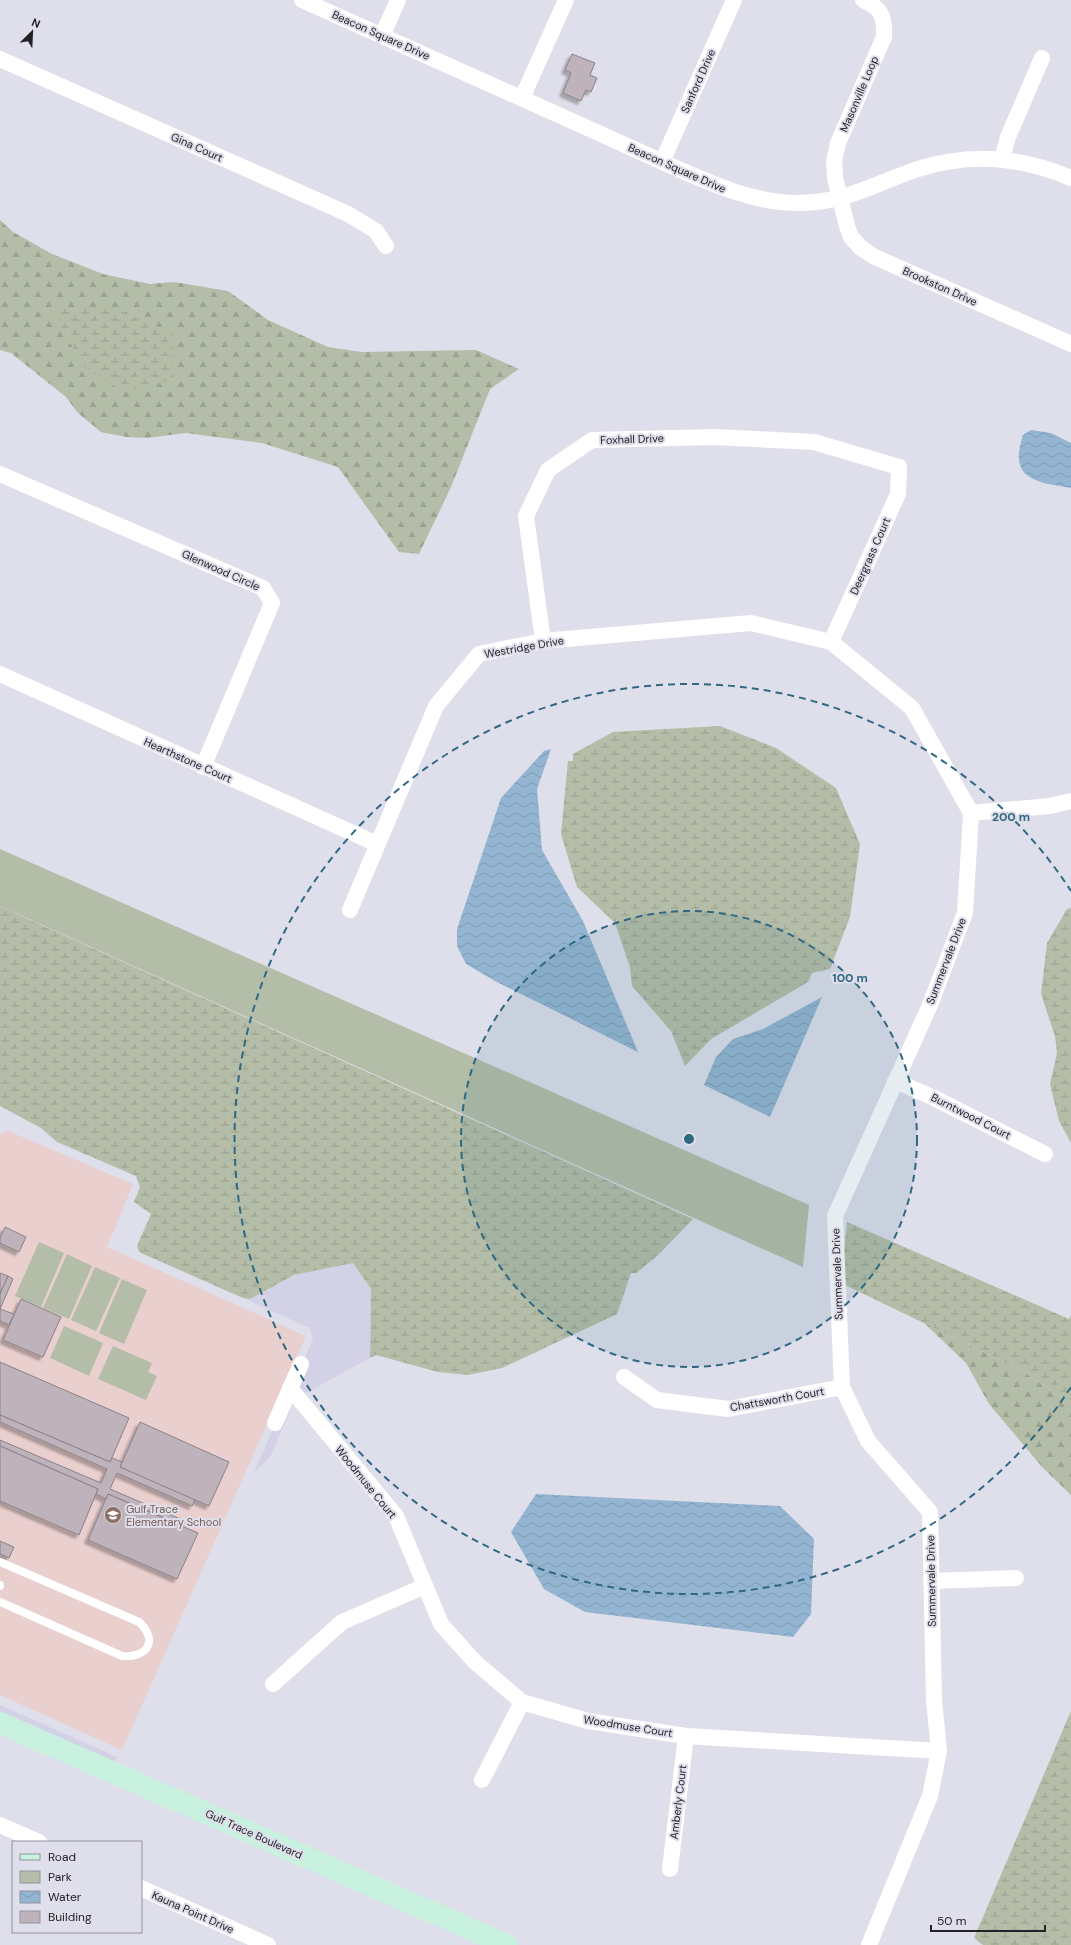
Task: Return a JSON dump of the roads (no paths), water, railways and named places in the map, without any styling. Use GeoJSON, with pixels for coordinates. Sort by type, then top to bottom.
{"type":"FeatureCollection","features":[{"type":"Feature","properties":{"kind":"street","name":"Beacon Square Drive"},"geometry":{"type":"LineString","coordinates":[[302,0],[662,162],[746,196],[781,202],[840,199],[934,164],[968,159],[1002,159],[1038,165],[1071,178]]}},
{"type":"Feature","properties":{"kind":"street"},"geometry":{"type":"LineString","coordinates":[[382,36],[398,0]]}},
{"type":"Feature","properties":{"kind":"street"},"geometry":{"type":"LineString","coordinates":[[522,98],[566,0]]}},
{"type":"Feature","properties":{"kind":"street","name":"Sanford Drive"},"geometry":{"type":"LineString","coordinates":[[662,162],[734,0]]}},
{"type":"Feature","properties":{"kind":"street","name":"Masonville Loop"},"geometry":{"type":"LineString","coordinates":[[840,199],[834,161],[838,143],[884,36],[885,24],[881,13],[871,4],[862,0]]}},
{"type":"Feature","properties":{"kind":"street","name":"Gina Court"},"geometry":{"type":"LineString","coordinates":[[0,58],[348,214],[376,231],[386,246]]}},
{"type":"Feature","properties":{"kind":"street"},"geometry":{"type":"LineString","coordinates":[[1002,159],[1008,137],[1042,58]]}},
{"type":"Feature","properties":{"kind":"street","name":"Brookston Drive"},"geometry":{"type":"LineString","coordinates":[[840,199],[851,237],[861,248],[875,257],[1071,344]]}},
{"type":"Feature","properties":{"kind":"street","name":"Foxhall Drive"},"geometry":{"type":"LineString","coordinates":[[544,641],[526,516],[548,470],[592,440],[715,437],[814,442],[898,467]]}},
{"type":"Feature","properties":{"kind":"street","name":"Deergrass Court"},"geometry":{"type":"LineString","coordinates":[[830,642],[898,494],[898,467]]}},
{"type":"Feature","properties":{"kind":"street","name":"Glenwood Circle"},"geometry":{"type":"LineString","coordinates":[[0,474],[263,588],[272,603],[203,767]]}},
{"type":"Feature","properties":{"kind":"street","name":"Westridge Drive"},"geometry":{"type":"LineString","coordinates":[[350,910],[436,706],[479,654],[544,641],[751,623],[830,642]]}},
{"type":"Feature","properties":{"kind":"street"},"geometry":{"type":"LineString","coordinates":[[830,642],[912,708],[971,813],[1050,806],[1071,801]]}},
{"type":"Feature","properties":{"kind":"street","name":"Hearthstone Court"},"geometry":{"type":"LineString","coordinates":[[0,674],[203,767],[377,844]]}},
{"type":"Feature","properties":{"kind":"street","name":"Summervale Drive"},"geometry":{"type":"LineString","coordinates":[[868,1945],[930,1796],[939,1751],[934,1700],[930,1512],[868,1441],[842,1387],[835,1216],[930,1005],[965,913],[971,813]]}},
{"type":"Feature","properties":{"kind":"street","name":"Burntwood Court"},"geometry":{"type":"LineString","coordinates":[[895,1081],[932,1097],[1045,1154]]}},
{"type":"Feature","properties":{"kind":"street"},"geometry":{"type":"LineString","coordinates":[[275,1423],[301,1364]]}},
{"type":"Feature","properties":{"kind":"street","name":"Chattsworth Court"},"geometry":{"type":"LineString","coordinates":[[624,1377],[657,1400],[728,1409],[842,1387]]}},
{"type":"Feature","properties":{"kind":"street","name":"Woodmuse Court"},"geometry":{"type":"LineString","coordinates":[[290,1388],[396,1516],[441,1624],[475,1662],[522,1702],[588,1721],[686,1736],[939,1751]]}},
{"type":"Feature","properties":{"kind":"street"},"geometry":{"type":"LineString","coordinates":[[931,1581],[1016,1578]]}},
{"type":"Feature","properties":{"kind":"street"},"geometry":{"type":"LineString","coordinates":[[273,1684],[342,1622],[425,1586]]}},
{"type":"Feature","properties":{"kind":"street"},"geometry":{"type":"LineString","coordinates":[[482,1780],[522,1702]]}},
{"type":"Feature","properties":{"kind":"street","name":"Gulf Trace Boulevard"},"geometry":{"type":"LineString","coordinates":[[0,1723],[507,1945]]}},
{"type":"Feature","properties":{"kind":"street","name":"Amberly Court"},"geometry":{"type":"LineString","coordinates":[[670,1869],[686,1736]]}},
{"type":"Feature","properties":{"kind":"street"},"geometry":{"type":"LineString","coordinates":[[0,1825],[37,1841]]}},
{"type":"Feature","properties":{"kind":"street","name":"Kauna Point Drive"},"geometry":{"type":"LineString","coordinates":[[142,1888],[268,1945]]}},
{"type":"Feature","properties":{"kind":"lane"},"geometry":{"type":"LineString","coordinates":[[0,1562],[139,1622],[146,1629],[149,1636],[149,1645],[143,1653],[132,1657],[122,1656],[0,1602]]}},
{"type":"Feature","properties":{"kind":"water"},"geometry":{"type":"Polygon","coordinates":[[[1031,430],[1051,433],[1071,443],[1071,488],[1047,484],[1036,480],[1028,476],[1022,470],[1019,461],[1019,450],[1023,435],[1031,430]]]}},
{"type":"Feature","properties":{"kind":"water"},"geometry":{"type":"Polygon","coordinates":[[[551,749],[537,789],[542,850],[583,921],[638,1052],[495,981],[466,964],[457,946],[457,929],[501,798],[544,751],[551,749]]]}},
{"type":"Feature","properties":{"kind":"water"},"geometry":{"type":"Polygon","coordinates":[[[822,997],[770,1117],[704,1085],[716,1057],[733,1039],[763,1029],[822,997]]]}},
{"type":"Feature","properties":{"kind":"water"},"geometry":{"type":"Polygon","coordinates":[[[536,1494],[780,1506],[814,1539],[811,1614],[793,1637],[585,1612],[544,1589],[511,1532],[536,1494]]]}},
{"type":"Feature","properties":{"kind":"place","name":"Gulf Trace Elementary School"},"geometry":{"type":"Point","coordinates":[113,1515]}}]}
